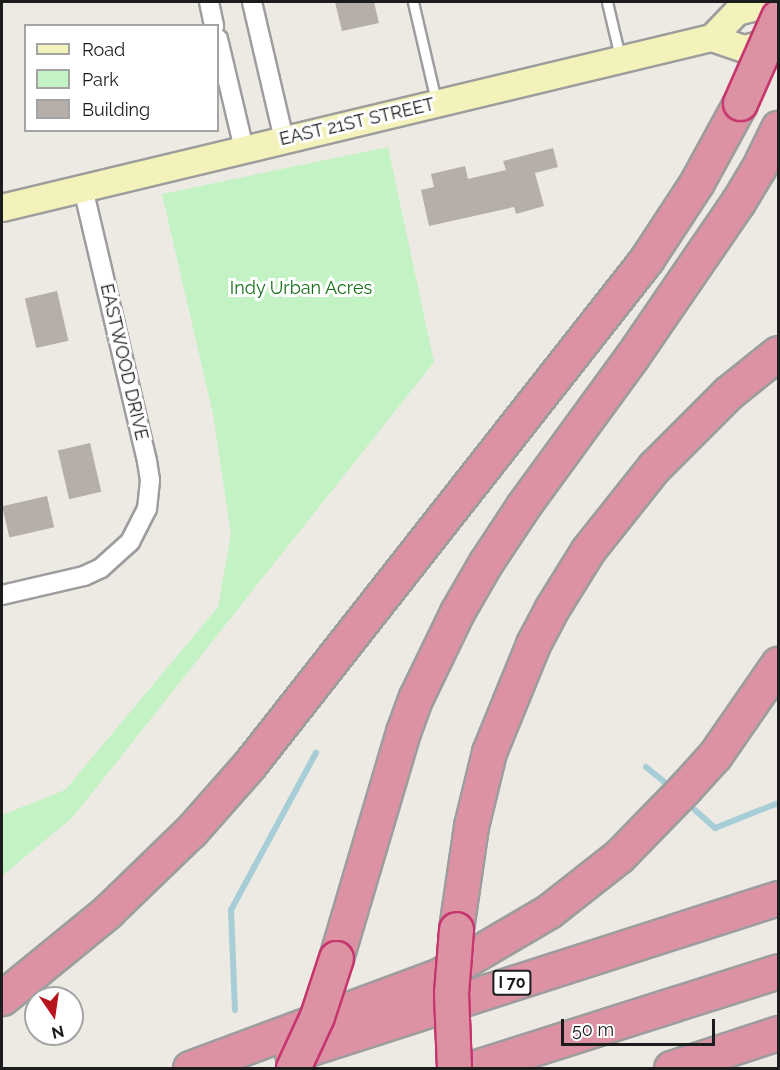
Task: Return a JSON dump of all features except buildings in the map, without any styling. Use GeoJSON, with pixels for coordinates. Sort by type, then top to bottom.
{"type":"FeatureCollection","features":[{"type":"Feature","properties":{"kind":"highway"},"geometry":{"type":"LineString","coordinates":[[2,998],[108,912],[191,831],[250,764],[639,269],[697,182],[740,103],[778,18]]}},
{"type":"Feature","properties":{"kind":"highway"},"geometry":{"type":"LineString","coordinates":[[293,1068],[317,1016],[336,958],[403,732],[416,698],[457,612],[486,562],[524,506],[700,259],[758,170],[778,128]]}},
{"type":"Feature","properties":{"kind":"highway"},"geometry":{"type":"LineString","coordinates":[[454,1068],[451,993],[465,857],[489,752],[533,644],[588,550],[654,467],[728,393],[778,353]]}},
{"type":"Feature","properties":{"kind":"highway"},"geometry":{"type":"LineString","coordinates":[[190,1068],[440,975],[513,935],[549,911],[620,855],[686,787],[715,755],[778,664]]}},
{"type":"Feature","properties":{"kind":"highway","name":"I 70"},"geometry":{"type":"LineString","coordinates":[[246,1068],[778,898]]}},
{"type":"Feature","properties":{"kind":"highway"},"geometry":{"type":"LineString","coordinates":[[473,1068],[778,971]]}},
{"type":"Feature","properties":{"kind":"highway"},"geometry":{"type":"LineString","coordinates":[[671,1068],[778,1033]]}},
{"type":"Feature","properties":{"kind":"main road"},"geometry":{"type":"LineString","coordinates":[[776,2],[737,12],[712,38],[744,49],[778,40]]}},
{"type":"Feature","properties":{"kind":"main road","name":"EAST 21ST STREET"},"geometry":{"type":"LineString","coordinates":[[2,208],[712,38]]}},
{"type":"Feature","properties":{"kind":"street"},"geometry":{"type":"LineString","coordinates":[[209,2],[214,24]]}},
{"type":"Feature","properties":{"kind":"street"},"geometry":{"type":"LineString","coordinates":[[252,2],[284,139]]}},
{"type":"Feature","properties":{"kind":"street"},"geometry":{"type":"LineString","coordinates":[[219,43],[244,149]]}},
{"type":"Feature","properties":{"kind":"street","name":"EASTWOOD DRIVE"},"geometry":{"type":"LineString","coordinates":[[2,595],[93,572],[124,550],[135,535],[147,509],[149,470],[83,189]]}},
{"type":"Feature","properties":{"kind":"lane"},"geometry":{"type":"LineString","coordinates":[[413,2],[437,103]]}},
{"type":"Feature","properties":{"kind":"lane"},"geometry":{"type":"LineString","coordinates":[[607,2],[620,60]]}},
{"type":"Feature","properties":{"kind":"green space","name":"Indy Urban Acres"},"geometry":{"type":"Polygon","coordinates":[[[388,147],[434,362],[73,817],[2,876],[2,815],[65,790],[218,607],[231,534],[213,414],[162,194],[388,147]]]}},
{"type":"Feature","properties":{"kind":"waterway"},"geometry":{"type":"LineString","coordinates":[[235,1010],[231,910],[316,753]]}},
{"type":"Feature","properties":{"kind":"waterway"},"geometry":{"type":"LineString","coordinates":[[646,767],[663,781]]}},
{"type":"Feature","properties":{"kind":"waterway"},"geometry":{"type":"LineString","coordinates":[[695,810],[715,828],[778,803]]}}]}
